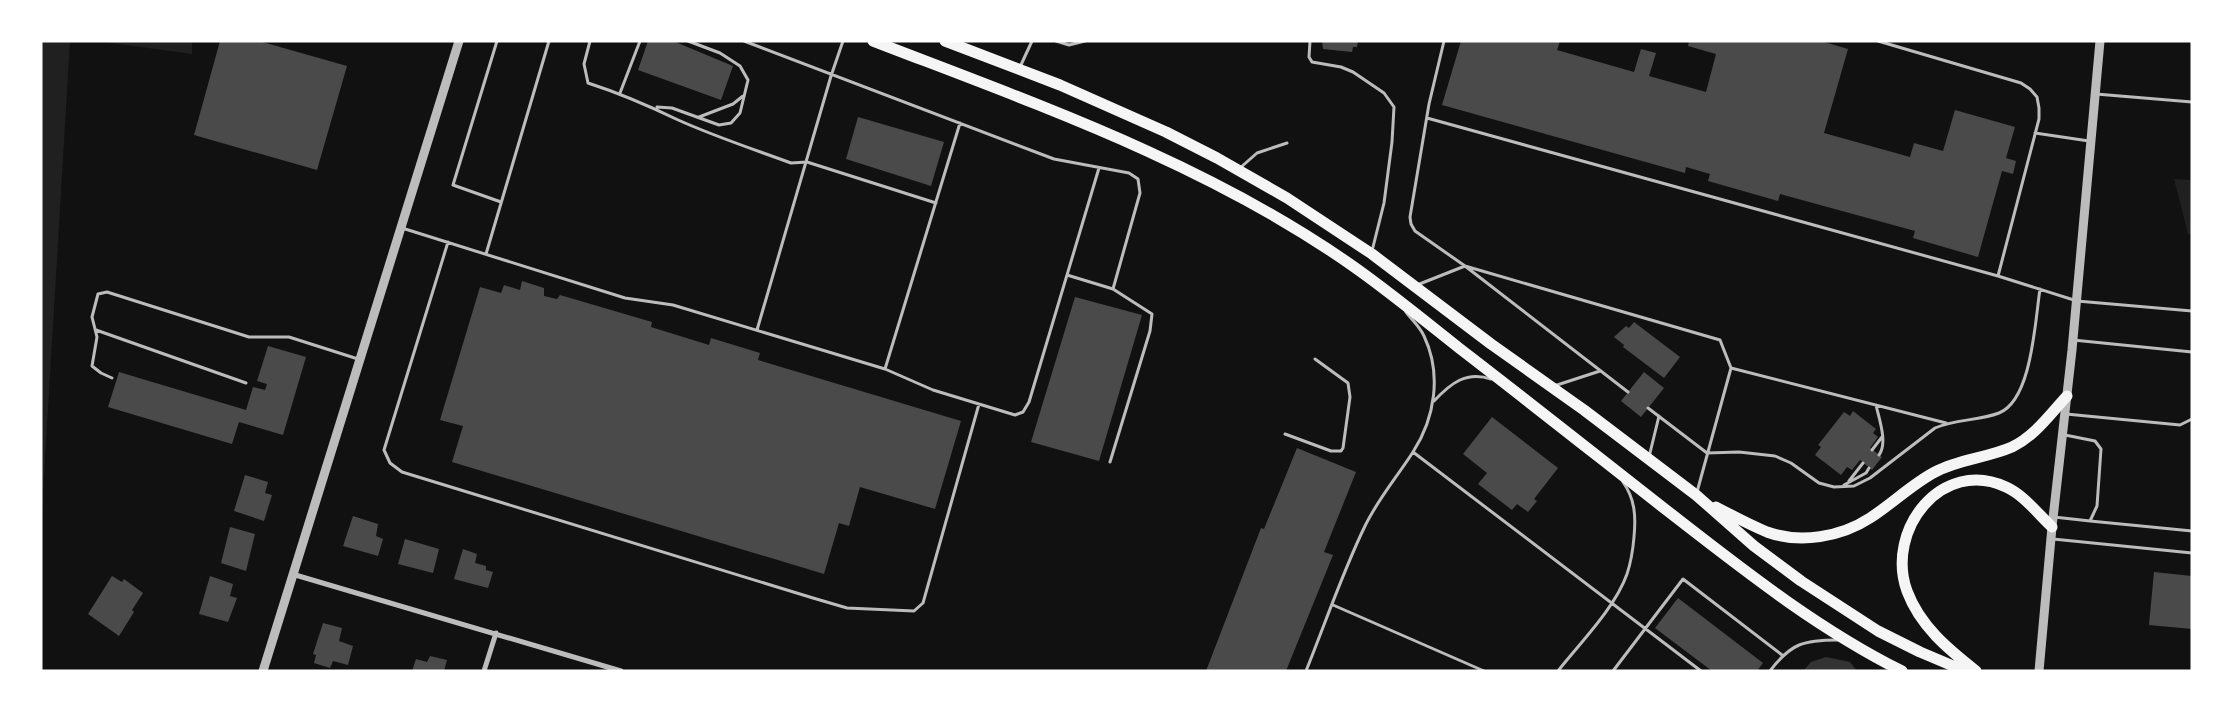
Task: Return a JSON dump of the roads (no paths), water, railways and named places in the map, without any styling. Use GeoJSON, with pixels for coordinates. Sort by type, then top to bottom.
{"type":"FeatureCollection","features":[{"type":"Feature","properties":{"kind":"highway"},"geometry":{"type":"LineString","coordinates":[[872,41],[1096,128],[1235,193],[1313,239],[1396,299],[1747,574],[1884,666],[1902,671]]}},
{"type":"Feature","properties":{"kind":"highway"},"geometry":{"type":"LineString","coordinates":[[945,41],[1166,132],[1287,198],[1372,254],[1551,386],[1698,497],[1754,546],[1848,612],[1920,652],[1965,671]]}},
{"type":"Feature","properties":{"kind":"highway"},"geometry":{"type":"LineString","coordinates":[[1698,497],[1770,533],[1804,538],[1830,535],[1856,527],[1935,472],[1963,461],[2011,448],[2031,436],[2067,396]]}},
{"type":"Feature","properties":{"kind":"highway"},"geometry":{"type":"LineString","coordinates":[[1976,671],[1933,634],[1907,591],[1901,570],[1901,553],[1905,536],[1912,520],[1923,505],[1936,494],[1952,485],[1980,480],[1995,482],[2014,491],[2052,528]]}},
{"type":"Feature","properties":{"kind":"street"},"geometry":{"type":"LineString","coordinates":[[263,671],[459,41]]}},
{"type":"Feature","properties":{"kind":"street"},"geometry":{"type":"LineString","coordinates":[[2039,671],[2052,528],[2077,301],[2100,41]]}},
{"type":"Feature","properties":{"kind":"street"},"geometry":{"type":"LineString","coordinates":[[292,574],[621,671]]}},
{"type":"Feature","properties":{"kind":"street"},"geometry":{"type":"LineString","coordinates":[[484,671],[496,633]]}},
{"type":"Feature","properties":{"kind":"lane"},"geometry":{"type":"LineString","coordinates":[[498,41],[453,185],[501,202]]}},
{"type":"Feature","properties":{"kind":"lane"},"geometry":{"type":"LineString","coordinates":[[486,254],[549,41]]}},
{"type":"Feature","properties":{"kind":"lane"},"geometry":{"type":"LineString","coordinates":[[590,41],[584,64],[588,83],[620,93],[677,119],[792,163],[807,162],[936,203]]}},
{"type":"Feature","properties":{"kind":"lane"},"geometry":{"type":"LineString","coordinates":[[620,93],[640,41]]}},
{"type":"Feature","properties":{"kind":"lane"},"geometry":{"type":"LineString","coordinates":[[654,107],[672,108],[719,125],[731,124],[740,113],[748,80],[740,66],[720,53],[688,41]]}},
{"type":"Feature","properties":{"kind":"lane"},"geometry":{"type":"LineString","coordinates":[[744,41],[831,76],[1054,159],[1129,174],[1138,179],[1140,193],[1113,289]]}},
{"type":"Feature","properties":{"kind":"lane"},"geometry":{"type":"LineString","coordinates":[[757,330],[831,76],[843,41]]}},
{"type":"Feature","properties":{"kind":"lane"},"geometry":{"type":"LineString","coordinates":[[1019,70],[1032,41]]}},
{"type":"Feature","properties":{"kind":"lane"},"geometry":{"type":"LineString","coordinates":[[1056,41],[1069,46],[1085,41]]}},
{"type":"Feature","properties":{"kind":"lane"},"geometry":{"type":"LineString","coordinates":[[1310,41],[1309,58],[1312,62],[1341,67],[1353,72],[1384,93],[1394,107],[1392,142],[1384,203],[1372,254]]}},
{"type":"Feature","properties":{"kind":"lane"},"geometry":{"type":"LineString","coordinates":[[1444,41],[1427,118],[1410,216],[1411,224],[1415,231],[1465,266],[1628,392]]}},
{"type":"Feature","properties":{"kind":"lane"},"geometry":{"type":"LineString","coordinates":[[1878,41],[2006,78],[2030,89],[2037,98],[2040,108],[2035,133],[1998,276]]}},
{"type":"Feature","properties":{"kind":"lane"},"geometry":{"type":"LineString","coordinates":[[2095,94],[2192,102]]}},
{"type":"Feature","properties":{"kind":"lane"},"geometry":{"type":"LineString","coordinates":[[699,117],[732,104],[744,95]]}},
{"type":"Feature","properties":{"kind":"lane"},"geometry":{"type":"LineString","coordinates":[[1427,118],[1998,276],[2077,301],[2192,311]]}},
{"type":"Feature","properties":{"kind":"lane"},"geometry":{"type":"LineString","coordinates":[[885,369],[960,123]]}},
{"type":"Feature","properties":{"kind":"lane"},"geometry":{"type":"LineString","coordinates":[[2035,133],[2091,142]]}},
{"type":"Feature","properties":{"kind":"lane"},"geometry":{"type":"LineString","coordinates":[[1237,170],[1258,152],[1287,143]]}},
{"type":"Feature","properties":{"kind":"lane"},"geometry":{"type":"LineString","coordinates":[[400,228],[625,298],[673,305],[757,330],[885,369],[933,390],[1015,415],[1023,412],[1029,402],[1099,168]]}},
{"type":"Feature","properties":{"kind":"lane"},"geometry":{"type":"LineString","coordinates":[[448,242],[384,450],[390,463],[402,472],[847,608],[914,611],[923,603],[979,404]]}},
{"type":"Feature","properties":{"kind":"lane"},"geometry":{"type":"LineString","coordinates":[[1415,286],[1465,266],[1720,340],[1731,368],[1707,453],[1698,497]]}},
{"type":"Feature","properties":{"kind":"lane"},"geometry":{"type":"LineString","coordinates":[[1067,275],[1113,289],[1152,314],[1150,332],[1110,462]]}},
{"type":"Feature","properties":{"kind":"lane"},"geometry":{"type":"LineString","coordinates":[[1648,408],[1707,453],[1739,452],[1775,456],[1791,462],[1818,483],[1834,487],[1854,486],[1870,478],[1935,428],[1946,423],[1982,418],[2001,412],[2013,402],[2021,390],[2026,373],[2040,289]]}},
{"type":"Feature","properties":{"kind":"lane"},"geometry":{"type":"LineString","coordinates":[[112,378],[92,366],[97,337],[92,317],[94,306],[98,294],[107,292],[249,337],[289,337],[359,359]]}},
{"type":"Feature","properties":{"kind":"lane"},"geometry":{"type":"LineString","coordinates":[[1306,671],[1370,516],[1413,452],[1423,432],[1434,401],[1434,368],[1430,349],[1423,334],[1396,299]]}},
{"type":"Feature","properties":{"kind":"lane"},"geometry":{"type":"LineString","coordinates":[[96,330],[246,383]]}},
{"type":"Feature","properties":{"kind":"lane"},"geometry":{"type":"LineString","coordinates":[[2073,340],[2192,352]]}},
{"type":"Feature","properties":{"kind":"lane"},"geometry":{"type":"LineString","coordinates":[[1285,434],[1331,451],[1343,448],[1350,397],[1348,383],[1315,359]]}},
{"type":"Feature","properties":{"kind":"lane"},"geometry":{"type":"LineString","coordinates":[[1731,368],[1946,423]]}},
{"type":"Feature","properties":{"kind":"lane"},"geometry":{"type":"LineString","coordinates":[[1551,386],[1601,371]]}},
{"type":"Feature","properties":{"kind":"lane"},"geometry":{"type":"LineString","coordinates":[[1434,401],[1449,385],[1464,377],[1481,376],[1504,383]]}},
{"type":"Feature","properties":{"kind":"lane"},"geometry":{"type":"LineString","coordinates":[[1876,405],[1882,437],[1882,450],[1879,455]]}},
{"type":"Feature","properties":{"kind":"lane"},"geometry":{"type":"LineString","coordinates":[[2065,414],[2180,425],[2192,419]]}},
{"type":"Feature","properties":{"kind":"lane"},"geometry":{"type":"LineString","coordinates":[[1648,459],[1659,416]]}},
{"type":"Feature","properties":{"kind":"lane"},"geometry":{"type":"LineString","coordinates":[[2063,435],[2095,441],[2101,449],[2097,506],[2090,521]]}},
{"type":"Feature","properties":{"kind":"lane"},"geometry":{"type":"LineString","coordinates":[[1872,450],[1882,437]]}},
{"type":"Feature","properties":{"kind":"lane"},"geometry":{"type":"LineString","coordinates":[[1413,452],[1701,671]]}},
{"type":"Feature","properties":{"kind":"lane"},"geometry":{"type":"LineString","coordinates":[[1847,484],[1862,463]]}},
{"type":"Feature","properties":{"kind":"lane"},"geometry":{"type":"LineString","coordinates":[[1558,671],[1612,603],[1622,585],[1630,563],[1635,516],[1630,494],[1612,468]]}},
{"type":"Feature","properties":{"kind":"lane"},"geometry":{"type":"LineString","coordinates":[[1841,487],[1866,474],[1869,468]]}},
{"type":"Feature","properties":{"kind":"lane"},"geometry":{"type":"LineString","coordinates":[[2052,528],[2090,521],[2192,530]]}},
{"type":"Feature","properties":{"kind":"lane"},"geometry":{"type":"LineString","coordinates":[[2052,528],[2192,553]]}},
{"type":"Feature","properties":{"kind":"lane"},"geometry":{"type":"LineString","coordinates":[[1613,671],[1684,579],[1782,655]]}},
{"type":"Feature","properties":{"kind":"lane"},"geometry":{"type":"LineString","coordinates":[[1333,604],[1484,671]]}},
{"type":"Feature","properties":{"kind":"lane"},"geometry":{"type":"LineString","coordinates":[[1770,671],[1789,649],[1806,643],[1845,640]]}}]}
